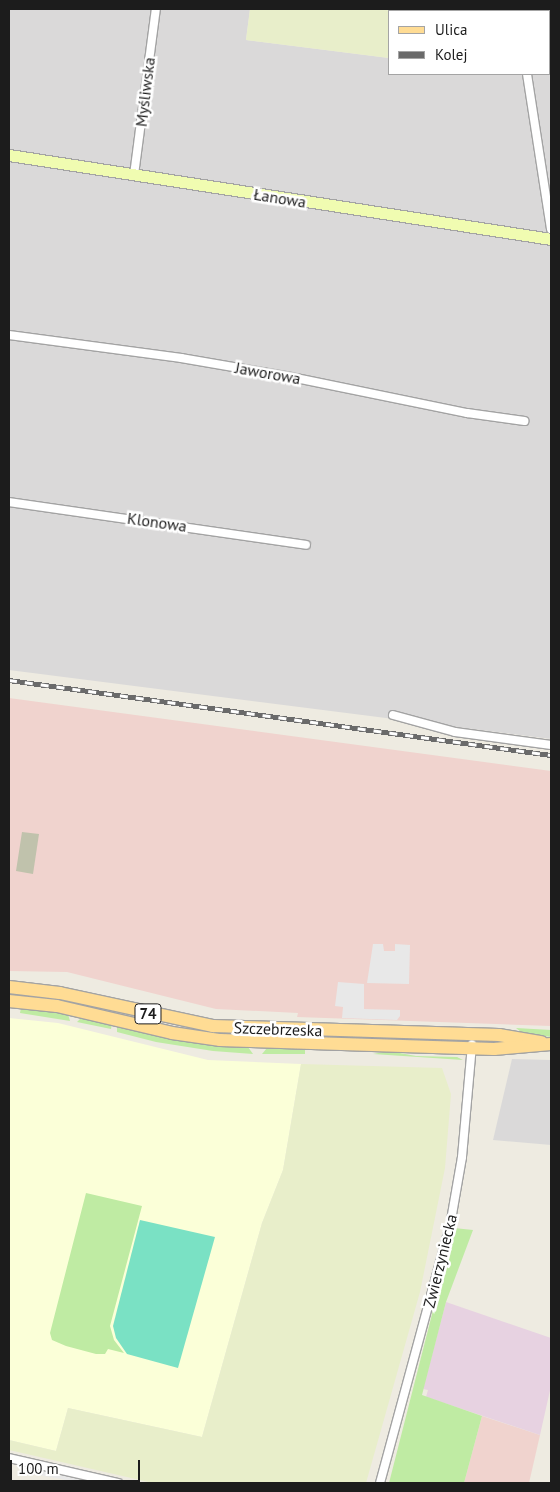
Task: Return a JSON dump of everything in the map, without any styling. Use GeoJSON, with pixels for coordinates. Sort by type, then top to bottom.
{"type":"FeatureCollection","features":[{"type":"Feature","properties":{"kind":"main road","name":"Szczebrzeska"},"geometry":{"type":"LineString","coordinates":[[9,987],[60,993],[174,1020],[218,1026],[472,1035],[525,1038],[550,1044]]}},
{"type":"Feature","properties":{"kind":"main road","name":"Szczebrzeska"},"geometry":{"type":"LineString","coordinates":[[9,1001],[66,1008],[207,1039],[472,1048],[550,1044]]}},
{"type":"Feature","properties":{"kind":"street","name":"Myśliwska"},"geometry":{"type":"LineString","coordinates":[[134,175],[156,9]]}},
{"type":"Feature","properties":{"kind":"street"},"geometry":{"type":"LineString","coordinates":[[527,75],[551,229]]}},
{"type":"Feature","properties":{"kind":"street","name":"Łanowa"},"geometry":{"type":"LineString","coordinates":[[9,155],[551,238]]}},
{"type":"Feature","properties":{"kind":"street","name":"Jaworowa"},"geometry":{"type":"LineString","coordinates":[[9,335],[218,364],[468,413],[524,421]]}},
{"type":"Feature","properties":{"kind":"street","name":"Klonowa"},"geometry":{"type":"LineString","coordinates":[[9,502],[306,545]]}},
{"type":"Feature","properties":{"kind":"street"},"geometry":{"type":"LineString","coordinates":[[393,716],[455,732],[551,744]]}},
{"type":"Feature","properties":{"kind":"street","name":"Zwierzyniecka"},"geometry":{"type":"LineString","coordinates":[[380,1483],[450,1226],[462,1156],[472,1035]]}},
{"type":"Feature","properties":{"kind":"street"},"geometry":{"type":"LineString","coordinates":[[9,1458],[118,1483]]}},
{"type":"Feature","properties":{"kind":"shaded area"},"geometry":{"type":"Polygon","coordinates":[[[9,9],[250,9],[246,40],[388,58],[388,75],[550,75],[550,10],[478,10],[551,9],[551,739],[9,670],[9,9]]]}},
{"type":"Feature","properties":{"kind":"shaded area"},"geometry":{"type":"Polygon","coordinates":[[[250,9],[404,9],[388,10],[388,58],[246,40],[250,9]]]}},
{"type":"Feature","properties":{"kind":"shaded area"},"geometry":{"type":"Polygon","coordinates":[[[9,698],[551,771],[551,1026],[297,1017],[298,1013],[216,1009],[67,972],[9,971],[9,698]]]}},
{"type":"Feature","properties":{"kind":"shaded area"},"geometry":{"type":"Polygon","coordinates":[[[22,832],[39,834],[33,874],[16,871],[22,832]]]}},
{"type":"Feature","properties":{"kind":"shaded area"},"geometry":{"type":"Polygon","coordinates":[[[373,944],[383,944],[384,951],[395,951],[395,944],[410,945],[409,984],[367,983],[373,944]]]}},
{"type":"Feature","properties":{"kind":"shaded area"},"geometry":{"type":"Polygon","coordinates":[[[338,982],[364,984],[364,1009],[400,1010],[400,1016],[397,1020],[342,1018],[343,1007],[335,1006],[338,982]]]}},
{"type":"Feature","properties":{"kind":"shaded area"},"geometry":{"type":"Polygon","coordinates":[[[9,1018],[58,1023],[208,1060],[301,1064],[283,1170],[262,1223],[202,1437],[68,1408],[56,1451],[9,1440],[9,1018]]]}},
{"type":"Feature","properties":{"kind":"shaded area"},"geometry":{"type":"Polygon","coordinates":[[[512,1059],[551,1060],[551,1145],[493,1140],[512,1059]]]}},
{"type":"Feature","properties":{"kind":"shaded area"},"geometry":{"type":"Polygon","coordinates":[[[301,1064],[442,1068],[451,1094],[445,1168],[420,1292],[366,1483],[153,1483],[9,1450],[9,1440],[56,1451],[68,1408],[202,1437],[262,1223],[283,1170],[301,1064]]]}},
{"type":"Feature","properties":{"kind":"shaded area"},"geometry":{"type":"Polygon","coordinates":[[[446,1302],[551,1338],[551,1386],[540,1435],[426,1397],[428,1390],[423,1389],[446,1302]]]}},
{"type":"Feature","properties":{"kind":"shaded area"},"geometry":{"type":"Polygon","coordinates":[[[482,1416],[540,1435],[529,1483],[464,1483],[482,1416]]]}},
{"type":"Feature","properties":{"kind":"shaded area"},"geometry":{"type":"Polygon","coordinates":[[[29,1467],[82,1480],[82,1483],[28,1473],[29,1467]]]}},
{"type":"Feature","properties":{"kind":"green space"},"geometry":{"type":"Polygon","coordinates":[[[21,1008],[68,1014],[70,1021],[20,1013],[21,1008]]]}},
{"type":"Feature","properties":{"kind":"green space"},"geometry":{"type":"Polygon","coordinates":[[[82,1017],[112,1024],[111,1029],[77,1022],[82,1017]]]}},
{"type":"Feature","properties":{"kind":"green space"},"geometry":{"type":"Polygon","coordinates":[[[117,1026],[248,1047],[253,1054],[213,1051],[156,1042],[117,1032],[117,1026]]]}},
{"type":"Feature","properties":{"kind":"green space"},"geometry":{"type":"Polygon","coordinates":[[[516,1028],[551,1030],[551,1037],[521,1032],[516,1028]]]}},
{"type":"Feature","properties":{"kind":"green space"},"geometry":{"type":"Polygon","coordinates":[[[267,1048],[305,1049],[305,1054],[262,1054],[267,1048]]]}},
{"type":"Feature","properties":{"kind":"green space"},"geometry":{"type":"Polygon","coordinates":[[[389,1051],[416,1056],[457,1057],[463,1060],[373,1054],[389,1051]]]}},
{"type":"Feature","properties":{"kind":"green space"},"geometry":{"type":"Polygon","coordinates":[[[86,1193],[142,1206],[110,1326],[114,1340],[124,1353],[108,1349],[105,1354],[96,1354],[66,1346],[52,1340],[50,1333],[86,1193]]]}},
{"type":"Feature","properties":{"kind":"green space"},"geometry":{"type":"Polygon","coordinates":[[[140,1220],[215,1237],[178,1368],[127,1354],[116,1338],[113,1326],[140,1220]]]}},
{"type":"Feature","properties":{"kind":"green space"},"geometry":{"type":"Polygon","coordinates":[[[454,1228],[473,1230],[446,1302],[422,1395],[482,1416],[464,1483],[389,1483],[454,1228]]]}},
{"type":"Feature","properties":{"kind":"railway"},"geometry":{"type":"LineString","coordinates":[[9,680],[551,755]]}}]}
